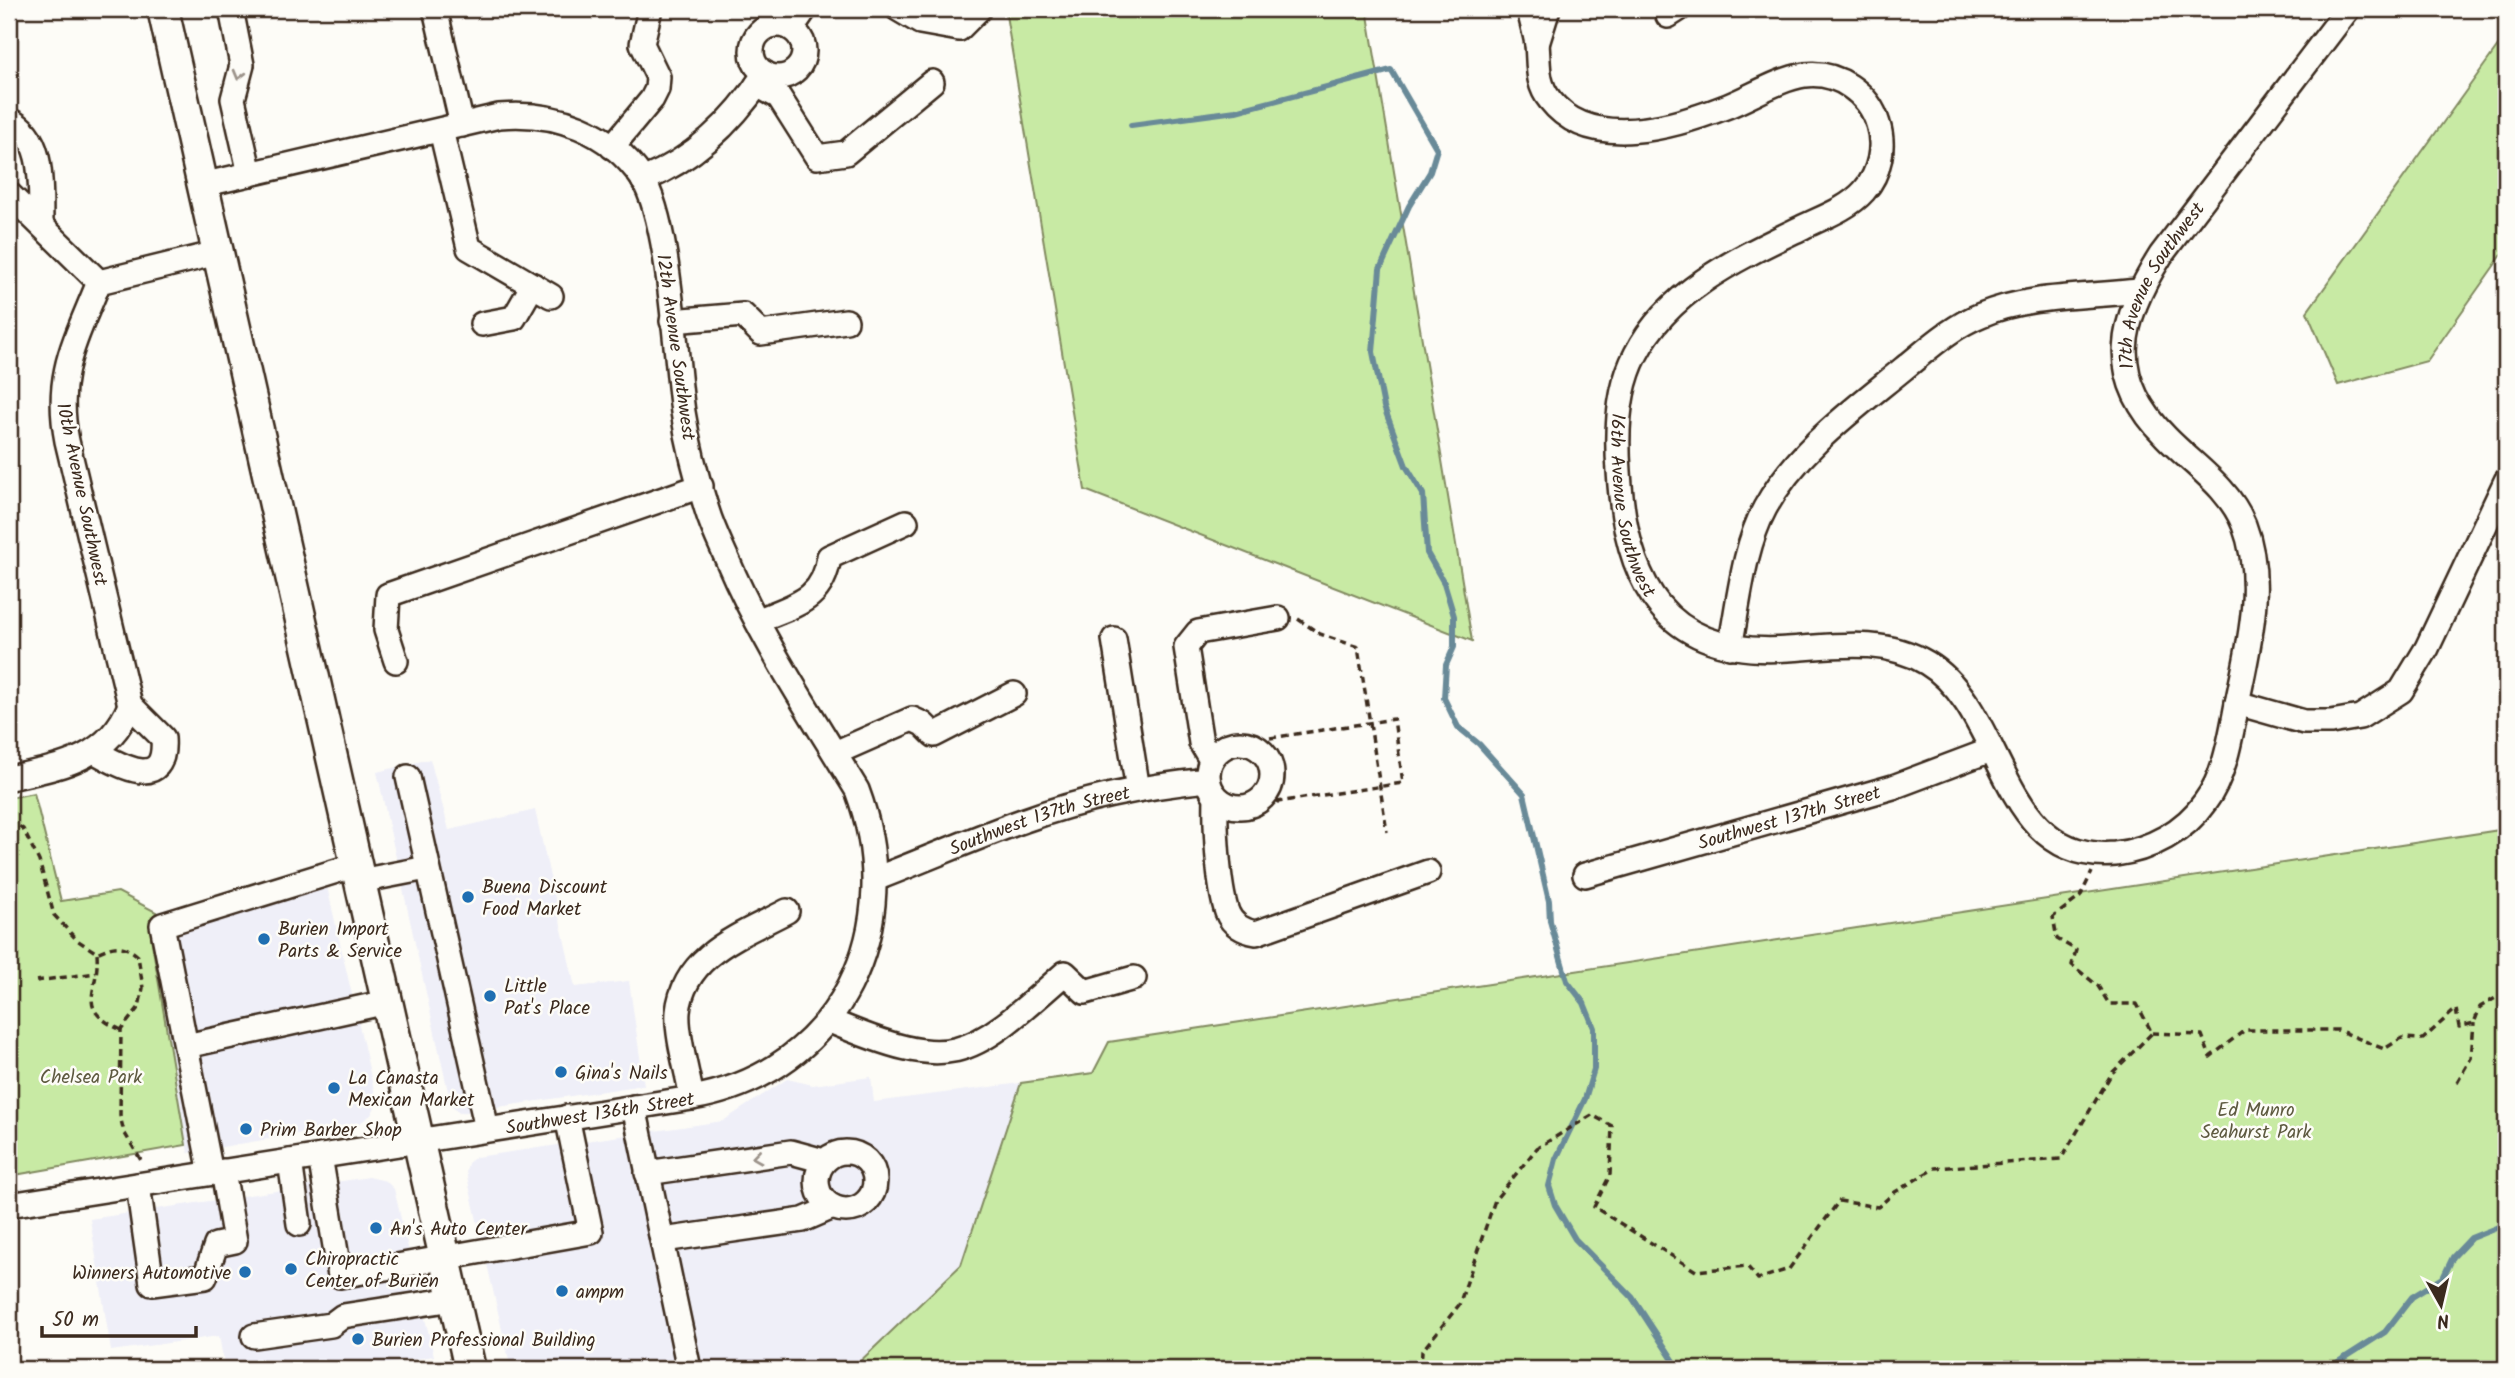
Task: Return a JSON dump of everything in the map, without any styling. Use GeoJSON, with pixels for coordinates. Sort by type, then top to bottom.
{"type":"FeatureCollection","features":[{"type":"Feature","properties":{"kind":"main road"},"geometry":{"type":"LineString","coordinates":[[163,9],[470,1369]]}},
{"type":"Feature","properties":{"kind":"street"},"geometry":{"type":"LineString","coordinates":[[231,9],[242,65],[233,99],[250,174]]}},
{"type":"Feature","properties":{"kind":"street"},"geometry":{"type":"LineString","coordinates":[[435,9],[469,248],[542,291],[514,318],[482,324]]}},
{"type":"Feature","properties":{"kind":"street"},"geometry":{"type":"LineString","coordinates":[[612,147],[652,99],[657,89],[658,77],[642,44],[650,9]]}},
{"type":"Feature","properties":{"kind":"street"},"geometry":{"type":"LineString","coordinates":[[792,28],[805,9]]}},
{"type":"Feature","properties":{"kind":"street"},"geometry":{"type":"LineString","coordinates":[[898,9],[920,22],[959,29],[979,9]]}},
{"type":"Feature","properties":{"kind":"street","name":"16th Avenue Southwest"},"geometry":{"type":"LineString","coordinates":[[1529,9],[1542,87],[1551,102],[1564,114],[1599,129],[1634,130],[1680,123],[1804,75],[1825,75],[1845,83],[1861,95],[1879,127],[1880,161],[1861,195],[1712,275],[1681,297],[1653,328],[1633,357],[1620,405],[1618,439],[1626,529],[1646,588],[1663,612],[1691,632],[1730,647],[1773,650],[1864,644],[1921,659],[1946,676],[1967,702],[2014,790],[2046,834],[2062,848],[2102,855],[2128,852]]}},
{"type":"Feature","properties":{"kind":"street"},"geometry":{"type":"LineString","coordinates":[[1536,44],[1548,9]]}},
{"type":"Feature","properties":{"kind":"street","name":"17th Avenue Southwest"},"geometry":{"type":"LineString","coordinates":[[2128,852],[2172,834],[2193,817],[2208,799],[2218,780],[2237,703],[2254,599],[2253,556],[2236,508],[2208,476],[2165,437],[2144,411],[2133,388],[2125,355],[2126,326],[2138,291],[2161,255],[2348,9]]}},
{"type":"Feature","properties":{"kind":"street"},"geometry":{"type":"LineString","coordinates":[[643,180],[668,170],[707,144],[761,79],[782,76],[798,68],[805,51],[803,42],[792,28],[775,25],[759,33],[752,50],[761,79],[779,97],[817,157],[846,153],[932,82]]}},
{"type":"Feature","properties":{"kind":"street","name":"12th Avenue Southwest"},"geometry":{"type":"LineString","coordinates":[[202,185],[451,127],[526,114],[554,117],[583,128],[612,147],[643,180],[662,241],[684,415],[707,512],[776,659],[857,790],[866,814],[875,879],[870,925],[849,990],[830,1021]]}},
{"type":"Feature","properties":{"kind":"street"},"geometry":{"type":"LineString","coordinates":[[9,120],[18,124],[31,139],[38,163],[41,222]]}},
{"type":"Feature","properties":{"kind":"street"},"geometry":{"type":"LineString","coordinates":[[9,194],[41,222],[99,282],[217,253]]}},
{"type":"Feature","properties":{"kind":"street","name":"10th Avenue Southwest"},"geometry":{"type":"LineString","coordinates":[[99,282],[66,363],[61,411],[130,705]]}},
{"type":"Feature","properties":{"kind":"street"},"geometry":{"type":"LineString","coordinates":[[1730,647],[1751,544],[1765,509],[1788,474],[1821,437],[1954,328],[1983,314],[2025,304],[2138,291]]}},
{"type":"Feature","properties":{"kind":"street"},"geometry":{"type":"LineString","coordinates":[[672,321],[734,313],[749,319],[761,333],[846,321]]}},
{"type":"Feature","properties":{"kind":"street"},"geometry":{"type":"LineString","coordinates":[[2237,703],[2304,722],[2331,722],[2360,717],[2401,691],[2427,648],[2506,481]]}},
{"type":"Feature","properties":{"kind":"street"},"geometry":{"type":"LineString","coordinates":[[396,661],[386,630],[388,595],[701,486]]}},
{"type":"Feature","properties":{"kind":"street"},"geometry":{"type":"LineString","coordinates":[[757,621],[811,596],[827,575],[829,557],[906,522]]}},
{"type":"Feature","properties":{"kind":"street"},"geometry":{"type":"LineString","coordinates":[[1278,618],[1198,632],[1189,639],[1186,647],[1201,743],[1212,779],[1215,827],[1227,913],[1244,931],[1256,933],[1428,872]]}},
{"type":"Feature","properties":{"kind":"street"},"geometry":{"type":"LineString","coordinates":[[1114,639],[1138,790]]}},
{"type":"Feature","properties":{"kind":"street"},"geometry":{"type":"LineString","coordinates":[[835,754],[912,719],[923,724],[934,735],[1014,694]]}},
{"type":"Feature","properties":{"kind":"street"},"geometry":{"type":"LineString","coordinates":[[9,778],[71,762],[94,751],[111,740],[130,705],[163,738],[161,760],[154,767],[140,772],[128,770],[94,751]]}},
{"type":"Feature","properties":{"kind":"street","name":"Southwest 137th Street"},"geometry":{"type":"LineString","coordinates":[[1585,875],[1893,787],[1991,750]]}},
{"type":"Feature","properties":{"kind":"street"},"geometry":{"type":"LineString","coordinates":[[408,777],[426,868],[487,1129]]}},
{"type":"Feature","properties":{"kind":"street","name":"Southwest 137th Street"},"geometry":{"type":"LineString","coordinates":[[875,879],[1025,820],[1138,790],[1212,779]]}},
{"type":"Feature","properties":{"kind":"street"},"geometry":{"type":"LineString","coordinates":[[141,1175],[152,1284],[205,1277],[216,1245],[235,1241],[186,1046],[162,925],[358,873],[426,868]]}},
{"type":"Feature","properties":{"kind":"street"},"geometry":{"type":"LineString","coordinates":[[692,1098],[678,1014],[685,981],[711,951],[787,911]]}},
{"type":"Feature","properties":{"kind":"street"},"geometry":{"type":"LineString","coordinates":[[830,1021],[890,1045],[944,1053],[980,1043],[998,1032],[1065,973],[1085,992],[1134,978]]}},
{"type":"Feature","properties":{"kind":"street"},"geometry":{"type":"LineString","coordinates":[[186,1046],[387,1002]]}},
{"type":"Feature","properties":{"kind":"street","name":"Southwest 136th Street"},"geometry":{"type":"LineString","coordinates":[[9,1205],[141,1175],[217,1172],[692,1098],[736,1086],[767,1071],[797,1052],[830,1021]]}},
{"type":"Feature","properties":{"kind":"street"},"geometry":{"type":"LineString","coordinates":[[634,1107],[689,1369]]}},
{"type":"Feature","properties":{"kind":"street"},"geometry":{"type":"LineString","coordinates":[[320,1156],[340,1276],[591,1232],[568,1117]]}},
{"type":"Feature","properties":{"kind":"street"},"geometry":{"type":"LineString","coordinates":[[647,1173],[791,1152],[824,1161]]}},
{"type":"Feature","properties":{"kind":"street"},"geometry":{"type":"LineString","coordinates":[[840,1152],[849,1152],[866,1160],[874,1175],[874,1185],[867,1201],[851,1209],[833,1207],[825,1202],[817,1186],[819,1168],[824,1161],[840,1152]]}},
{"type":"Feature","properties":{"kind":"street"},"geometry":{"type":"LineString","coordinates":[[290,1161],[299,1224]]}},
{"type":"Feature","properties":{"kind":"street"},"geometry":{"type":"LineString","coordinates":[[663,1240],[803,1220],[833,1207]]}},
{"type":"Feature","properties":{"kind":"street"},"geometry":{"type":"LineString","coordinates":[[254,1336],[331,1325],[343,1316],[454,1300]]}},
{"type":"Feature","properties":{"kind":"path"},"geometry":{"type":"LineString","coordinates":[[1278,618],[1290,613],[1320,634],[1358,647],[1387,832]]}},
{"type":"Feature","properties":{"kind":"path"},"geometry":{"type":"LineString","coordinates":[[1270,738],[1394,719],[1403,783],[1277,802]]}},
{"type":"Feature","properties":{"kind":"path"},"geometry":{"type":"LineString","coordinates":[[9,820],[23,830],[39,861],[54,915],[76,940],[96,953]]}},
{"type":"Feature","properties":{"kind":"path"},"geometry":{"type":"LineString","coordinates":[[2102,855],[2080,897],[2053,917],[2057,939],[2076,950],[2073,965],[2098,986],[2109,1004],[2137,1004],[2152,1033]]}},
{"type":"Feature","properties":{"kind":"path"},"geometry":{"type":"LineString","coordinates":[[96,953],[114,946],[125,946],[138,956],[141,966],[143,988],[139,1007],[121,1030],[120,1116],[124,1132],[138,1152],[141,1175]]}},
{"type":"Feature","properties":{"kind":"path"},"geometry":{"type":"LineString","coordinates":[[96,953],[97,973],[91,992],[93,1011],[99,1019],[121,1030]]}},
{"type":"Feature","properties":{"kind":"path"},"geometry":{"type":"LineString","coordinates":[[36,981],[97,973]]}},
{"type":"Feature","properties":{"kind":"path"},"geometry":{"type":"LineString","coordinates":[[2457,1082],[2471,1058],[2474,1023],[2480,1007],[2506,992]]}},
{"type":"Feature","properties":{"kind":"path"},"geometry":{"type":"LineString","coordinates":[[1421,1369],[1422,1351],[1459,1305],[1495,1200],[1537,1148],[1592,1115],[1612,1126],[1610,1175],[1594,1207],[1696,1271],[1747,1266],[1758,1279],[1789,1269],[1839,1201],[1878,1207],[1895,1192],[1935,1168],[2061,1159],[2112,1073],[2152,1033],[2202,1035],[2210,1058],[2245,1030],[2338,1030],[2384,1049],[2402,1038],[2423,1039],[2456,1009],[2459,1027],[2474,1023]]}},
{"type":"Feature","properties":{"kind":"shaded area"},"geometry":{"type":"Polygon","coordinates":[[[430,759],[449,830],[535,810],[575,987],[629,981],[644,1085],[459,1113],[451,1105],[377,772],[430,759]]]}},
{"type":"Feature","properties":{"kind":"shaded area"},"geometry":{"type":"Polygon","coordinates":[[[322,865],[377,1103],[371,1115],[360,1123],[188,1153],[151,937],[156,912],[322,865]]]}},
{"type":"Feature","properties":{"kind":"shaded area"},"geometry":{"type":"Polygon","coordinates":[[[871,1077],[874,1102],[1021,1083],[961,1265],[852,1369],[511,1369],[466,1172],[468,1163],[476,1157],[723,1121],[787,1079],[813,1085],[871,1077]]]}},
{"type":"Feature","properties":{"kind":"shaded area"},"geometry":{"type":"Polygon","coordinates":[[[369,1177],[386,1181],[394,1189],[434,1356],[356,1369],[225,1369],[219,1336],[111,1351],[90,1219],[369,1177]]]}},
{"type":"Feature","properties":{"kind":"green space"},"geometry":{"type":"Polygon","coordinates":[[[1005,9],[1367,9],[1472,641],[1085,490],[1005,9]]]}},
{"type":"Feature","properties":{"kind":"green space"},"geometry":{"type":"Polygon","coordinates":[[[2506,35],[2506,249],[2427,361],[2338,385],[2307,312],[2506,35]]]}},
{"type":"Feature","properties":{"kind":"green space","name":"Chelsea Park"},"geometry":{"type":"Polygon","coordinates":[[[34,793],[61,901],[118,892],[156,912],[151,937],[186,1145],[9,1176],[9,798],[34,793]]]}},
{"type":"Feature","properties":{"kind":"green space","name":"Ed Munro Seahurst Park"},"geometry":{"type":"Polygon","coordinates":[[[2506,829],[2506,1369],[852,1369],[961,1265],[1021,1083],[1093,1073],[1109,1042],[2506,829]]]}},
{"type":"Feature","properties":{"kind":"waterway"},"geometry":{"type":"LineString","coordinates":[[1131,125],[1236,111],[1391,70],[1437,149],[1430,172],[1409,206],[1380,269],[1373,352],[1384,407],[1406,466],[1423,494],[1427,553],[1444,583],[1454,616],[1454,647],[1446,665],[1444,698],[1458,727],[1479,744],[1524,794],[1549,901],[1550,921],[1567,981],[1584,1003],[1594,1028],[1594,1069],[1585,1099],[1556,1159],[1549,1186],[1555,1205],[1575,1239],[1632,1297],[1679,1369]]}},
{"type":"Feature","properties":{"kind":"waterway"},"geometry":{"type":"LineString","coordinates":[[2327,1369],[2385,1332],[2412,1297],[2443,1278],[2453,1257],[2471,1238],[2506,1224]]}},
{"type":"Feature","properties":{"kind":"place","name":"Buena Discount Food Market"},"geometry":{"type":"Point","coordinates":[468,897]}},
{"type":"Feature","properties":{"kind":"place","name":"Burien Import Parts & Service"},"geometry":{"type":"Point","coordinates":[264,939]}},
{"type":"Feature","properties":{"kind":"place","name":"Little Pat's Place"},"geometry":{"type":"Point","coordinates":[490,996]}},
{"type":"Feature","properties":{"kind":"place","name":"Gina's Nails"},"geometry":{"type":"Point","coordinates":[561,1072]}},
{"type":"Feature","properties":{"kind":"place","name":"La Canasta Mexican Market"},"geometry":{"type":"Point","coordinates":[334,1088]}},
{"type":"Feature","properties":{"kind":"place","name":"Prim Barber Shop"},"geometry":{"type":"Point","coordinates":[246,1129]}},
{"type":"Feature","properties":{"kind":"place","name":"An's Auto Center"},"geometry":{"type":"Point","coordinates":[376,1228]}},
{"type":"Feature","properties":{"kind":"place","name":"Chiropractic Center of Burien"},"geometry":{"type":"Point","coordinates":[291,1269]}},
{"type":"Feature","properties":{"kind":"place","name":"Winners Automotive"},"geometry":{"type":"Point","coordinates":[245,1272]}},
{"type":"Feature","properties":{"kind":"place","name":"ampm"},"geometry":{"type":"Point","coordinates":[562,1291]}},
{"type":"Feature","properties":{"kind":"place","name":"Burien Professional Building"},"geometry":{"type":"Point","coordinates":[358,1339]}}]}
